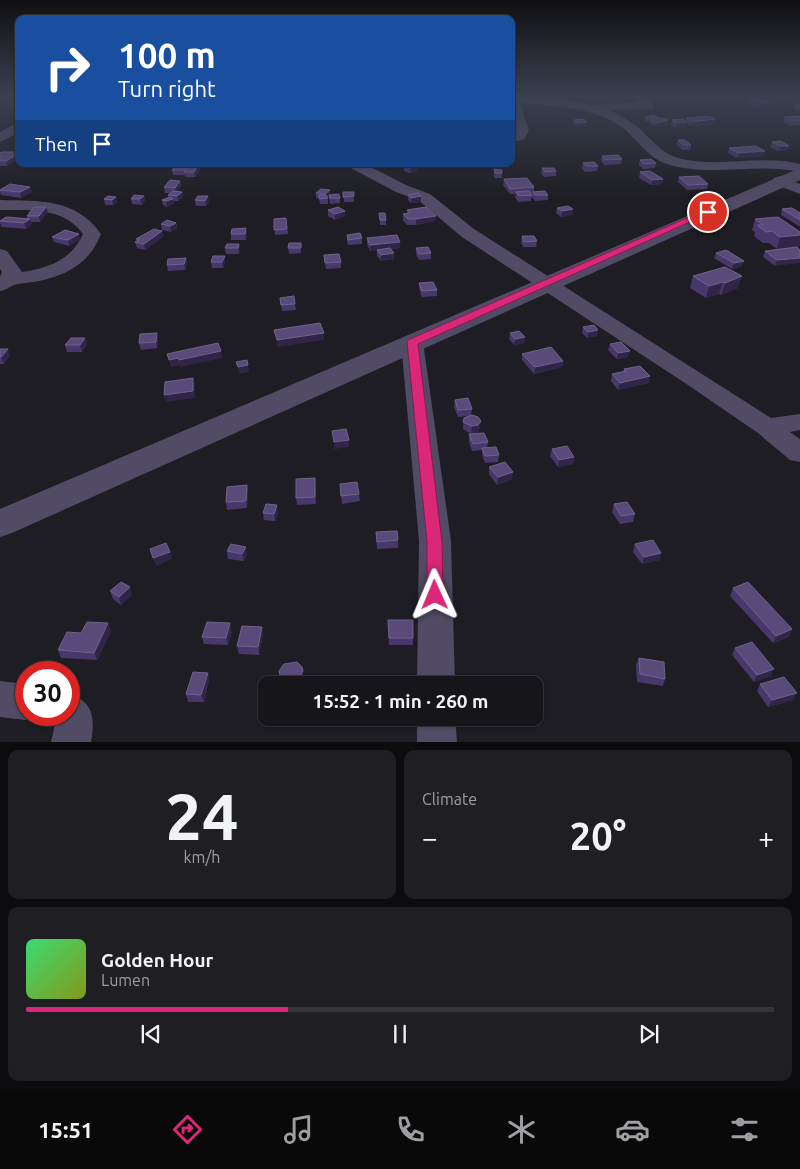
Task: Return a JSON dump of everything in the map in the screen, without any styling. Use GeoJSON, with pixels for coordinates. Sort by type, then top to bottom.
{"type":"FeatureCollection","features":[{"type":"Feature","properties":{"kind":"street"},"geometry":{"type":"LineString","coordinates":[[0,138],[12,131]]}},
{"type":"Feature","properties":{"kind":"street"},"geometry":{"type":"LineString","coordinates":[[0,524],[547,283],[795,178],[780,162],[712,167],[671,161],[662,157],[633,131]]}},
{"type":"Feature","properties":{"kind":"street"},"geometry":{"type":"LineString","coordinates":[[360,167],[402,189],[424,197],[468,233],[697,380],[766,427],[800,453]]}},
{"type":"Feature","properties":{"kind":"street"},"geometry":{"type":"LineString","coordinates":[[0,205],[52,207],[71,212],[86,224],[92,234],[89,246],[77,259],[56,270],[38,276],[5,282]]}},
{"type":"Feature","properties":{"kind":"street"},"geometry":{"type":"LineString","coordinates":[[0,254],[12,272],[5,282]]}},
{"type":"Feature","properties":{"kind":"street"},"geometry":{"type":"LineString","coordinates":[[412,342],[435,542],[436,676]]}},
{"type":"Feature","properties":{"kind":"street"},"geometry":{"type":"LineString","coordinates":[[766,427],[800,422]]}},
{"type":"Feature","properties":{"kind":"street"},"geometry":{"type":"LineString","coordinates":[[0,699],[15,701]]}},
{"type":"Feature","properties":{"kind":"street"},"geometry":{"type":"LineString","coordinates":[[71,742],[74,726]]}},
{"type":"Feature","properties":{"kind":"street"},"geometry":{"type":"LineString","coordinates":[[436,726],[436,742]]}},
{"type":"Feature","properties":{"kind":"building"},"geometry":{"type":"Polygon","coordinates":[[[678,140],[685,140],[691,145],[683,145],[678,140]]]}},
{"type":"Feature","properties":{"kind":"building"},"geometry":{"type":"Polygon","coordinates":[[[781,141],[789,146],[780,146],[772,142],[781,141]]]}},
{"type":"Feature","properties":{"kind":"building"},"geometry":{"type":"Polygon","coordinates":[[[756,146],[765,151],[738,153],[729,148],[756,146]]]}},
{"type":"Feature","properties":{"kind":"building"},"geometry":{"type":"Polygon","coordinates":[[[15,152],[15,155],[6,161],[0,161],[0,153],[15,152]]]}},
{"type":"Feature","properties":{"kind":"building"},"geometry":{"type":"Polygon","coordinates":[[[618,155],[622,159],[605,160],[602,156],[618,155]]]}},
{"type":"Feature","properties":{"kind":"building"},"geometry":{"type":"Polygon","coordinates":[[[651,159],[656,163],[644,164],[640,160],[651,159]]]}},
{"type":"Feature","properties":{"kind":"building"},"geometry":{"type":"Polygon","coordinates":[[[594,162],[598,166],[586,166],[583,163],[594,162]]]}},
{"type":"Feature","properties":{"kind":"building"},"geometry":{"type":"Polygon","coordinates":[[[174,167],[186,167],[184,170],[172,170],[174,167]]]}},
{"type":"Feature","properties":{"kind":"building"},"geometry":{"type":"Polygon","coordinates":[[[188,167],[197,167],[194,172],[184,172],[188,167]]]}},
{"type":"Feature","properties":{"kind":"building"},"geometry":{"type":"Polygon","coordinates":[[[542,168],[554,168],[556,171],[545,172],[542,168]]]}},
{"type":"Feature","properties":{"kind":"building"},"geometry":{"type":"Polygon","coordinates":[[[494,169],[502,170],[502,173],[495,173],[494,169]]]}},
{"type":"Feature","properties":{"kind":"building"},"geometry":{"type":"Polygon","coordinates":[[[650,171],[663,179],[652,180],[640,172],[650,171]]]}},
{"type":"Feature","properties":{"kind":"building"},"geometry":{"type":"Polygon","coordinates":[[[699,176],[708,184],[688,185],[679,177],[699,176]]]}},
{"type":"Feature","properties":{"kind":"building"},"geometry":{"type":"Polygon","coordinates":[[[527,178],[534,187],[510,189],[504,179],[527,178]]]}},
{"type":"Feature","properties":{"kind":"building"},"geometry":{"type":"Polygon","coordinates":[[[170,180],[180,181],[175,188],[164,187],[170,180]]]}},
{"type":"Feature","properties":{"kind":"building"},"geometry":{"type":"Polygon","coordinates":[[[10,184],[30,187],[20,192],[0,190],[10,184]]]}},
{"type":"Feature","properties":{"kind":"building"},"geometry":{"type":"Polygon","coordinates":[[[321,189],[330,190],[325,194],[316,193],[321,189]]]}},
{"type":"Feature","properties":{"kind":"building"},"geometry":{"type":"Polygon","coordinates":[[[173,191],[182,192],[177,196],[168,195],[173,191]]]}},
{"type":"Feature","properties":{"kind":"building"},"geometry":{"type":"Polygon","coordinates":[[[529,191],[532,195],[519,196],[516,192],[529,191]]]}},
{"type":"Feature","properties":{"kind":"building"},"geometry":{"type":"Polygon","coordinates":[[[545,191],[548,195],[535,195],[533,192],[545,191]]]}},
{"type":"Feature","properties":{"kind":"building"},"geometry":{"type":"Polygon","coordinates":[[[343,192],[354,192],[354,196],[343,197],[343,192]]]}},
{"type":"Feature","properties":{"kind":"building"},"geometry":{"type":"Polygon","coordinates":[[[418,193],[421,196],[411,198],[408,195],[418,193]]]}},
{"type":"Feature","properties":{"kind":"building"},"geometry":{"type":"Polygon","coordinates":[[[339,194],[340,198],[330,198],[329,195],[339,194]]]}},
{"type":"Feature","properties":{"kind":"building"},"geometry":{"type":"Polygon","coordinates":[[[134,195],[144,196],[140,199],[131,199],[134,195]]]}},
{"type":"Feature","properties":{"kind":"building"},"geometry":{"type":"Polygon","coordinates":[[[319,195],[326,195],[328,198],[319,199],[319,195]]]}},
{"type":"Feature","properties":{"kind":"building"},"geometry":{"type":"Polygon","coordinates":[[[108,196],[116,197],[112,200],[104,199],[108,196]]]}},
{"type":"Feature","properties":{"kind":"building"},"geometry":{"type":"Polygon","coordinates":[[[198,196],[208,196],[205,201],[195,200],[198,196]]]}},
{"type":"Feature","properties":{"kind":"building"},"geometry":{"type":"Polygon","coordinates":[[[170,197],[173,199],[162,200],[170,197]]]}},
{"type":"Feature","properties":{"kind":"building"},"geometry":{"type":"Polygon","coordinates":[[[568,206],[573,209],[562,211],[557,208],[568,206]]]}},
{"type":"Feature","properties":{"kind":"building"},"geometry":{"type":"Polygon","coordinates":[[[34,207],[46,207],[39,216],[27,216],[34,207]]]}},
{"type":"Feature","properties":{"kind":"building"},"geometry":{"type":"Polygon","coordinates":[[[338,207],[345,211],[335,214],[328,210],[338,207]]]}},
{"type":"Feature","properties":{"kind":"building"},"geometry":{"type":"Polygon","coordinates":[[[426,207],[436,216],[408,219],[403,214],[410,213],[407,210],[426,207]]]}},
{"type":"Feature","properties":{"kind":"building"},"geometry":{"type":"Polygon","coordinates":[[[792,208],[800,213],[800,220],[782,209],[792,208]]]}},
{"type":"Feature","properties":{"kind":"building"},"geometry":{"type":"Polygon","coordinates":[[[379,213],[385,213],[386,220],[380,220],[379,213]]]}},
{"type":"Feature","properties":{"kind":"building"},"geometry":{"type":"Polygon","coordinates":[[[6,217],[30,219],[24,223],[0,221],[6,217]]]}},
{"type":"Feature","properties":{"kind":"building"},"geometry":{"type":"Polygon","coordinates":[[[778,217],[800,232],[800,235],[780,237],[772,231],[766,232],[757,225],[763,225],[755,219],[778,217]]]}},
{"type":"Feature","properties":{"kind":"building"},"geometry":{"type":"Polygon","coordinates":[[[286,218],[287,229],[274,230],[274,219],[286,218]]]}},
{"type":"Feature","properties":{"kind":"building"},"geometry":{"type":"Polygon","coordinates":[[[167,220],[176,223],[170,226],[161,224],[167,220]]]}},
{"type":"Feature","properties":{"kind":"building"},"geometry":{"type":"Polygon","coordinates":[[[246,228],[245,234],[231,234],[232,229],[246,228]]]}},
{"type":"Feature","properties":{"kind":"building"},"geometry":{"type":"Polygon","coordinates":[[[154,229],[162,231],[144,244],[135,242],[140,239],[136,239],[154,229]]]}},
{"type":"Feature","properties":{"kind":"building"},"geometry":{"type":"Polygon","coordinates":[[[65,230],[79,234],[68,240],[52,237],[65,230]]]}},
{"type":"Feature","properties":{"kind":"building"},"geometry":{"type":"Polygon","coordinates":[[[360,233],[362,238],[348,240],[347,235],[360,233]]]}},
{"type":"Feature","properties":{"kind":"building"},"geometry":{"type":"Polygon","coordinates":[[[397,235],[400,242],[370,245],[367,238],[397,235]]]}},
{"type":"Feature","properties":{"kind":"building"},"geometry":{"type":"Polygon","coordinates":[[[522,236],[534,236],[537,241],[524,242],[522,236]]]}},
{"type":"Feature","properties":{"kind":"building"},"geometry":{"type":"Polygon","coordinates":[[[289,243],[301,243],[301,248],[288,248],[289,243]]]}},
{"type":"Feature","properties":{"kind":"building"},"geometry":{"type":"Polygon","coordinates":[[[227,244],[239,244],[238,248],[225,248],[227,244]]]}},
{"type":"Feature","properties":{"kind":"building"},"geometry":{"type":"Polygon","coordinates":[[[428,247],[431,253],[419,254],[416,248],[428,247]]]}},
{"type":"Feature","properties":{"kind":"building"},"geometry":{"type":"Polygon","coordinates":[[[797,247],[800,250],[800,258],[777,260],[765,251],[797,247]]]}},
{"type":"Feature","properties":{"kind":"building"},"geometry":{"type":"Polygon","coordinates":[[[390,248],[394,253],[381,255],[377,250],[390,248]]]}},
{"type":"Feature","properties":{"kind":"building"},"geometry":{"type":"Polygon","coordinates":[[[726,250],[744,261],[734,263],[716,253],[726,250]]]}},
{"type":"Feature","properties":{"kind":"building"},"geometry":{"type":"Polygon","coordinates":[[[339,254],[341,262],[325,263],[324,255],[339,254]]]}},
{"type":"Feature","properties":{"kind":"building"},"geometry":{"type":"Polygon","coordinates":[[[213,256],[225,256],[222,262],[211,262],[213,256]]]}},
{"type":"Feature","properties":{"kind":"building"},"geometry":{"type":"Polygon","coordinates":[[[186,258],[184,264],[167,265],[168,259],[186,258]]]}},
{"type":"Feature","properties":{"kind":"building"},"geometry":{"type":"Polygon","coordinates":[[[725,267],[742,276],[725,283],[709,286],[693,276],[725,267]]]}},
{"type":"Feature","properties":{"kind":"building"},"geometry":{"type":"Polygon","coordinates":[[[433,282],[437,290],[422,291],[419,283],[433,282]]]}},
{"type":"Feature","properties":{"kind":"building"},"geometry":{"type":"Polygon","coordinates":[[[294,296],[295,304],[281,305],[280,298],[294,296]]]}},
{"type":"Feature","properties":{"kind":"building"},"geometry":{"type":"Polygon","coordinates":[[[320,323],[324,333],[277,340],[274,330],[320,323]]]}},
{"type":"Feature","properties":{"kind":"building"},"geometry":{"type":"Polygon","coordinates":[[[594,325],[598,330],[588,332],[583,327],[594,325]]]}},
{"type":"Feature","properties":{"kind":"building"},"geometry":{"type":"Polygon","coordinates":[[[519,331],[525,337],[515,339],[510,333],[519,331]]]}},
{"type":"Feature","properties":{"kind":"building"},"geometry":{"type":"Polygon","coordinates":[[[157,333],[156,342],[139,343],[140,334],[157,333]]]}},
{"type":"Feature","properties":{"kind":"building"},"geometry":{"type":"Polygon","coordinates":[[[71,338],[85,338],[80,345],[65,345],[71,338]]]}},
{"type":"Feature","properties":{"kind":"building"},"geometry":{"type":"Polygon","coordinates":[[[621,342],[630,351],[618,353],[610,344],[621,342]]]}},
{"type":"Feature","properties":{"kind":"building"},"geometry":{"type":"Polygon","coordinates":[[[218,343],[221,351],[179,360],[178,358],[169,360],[167,354],[218,343]]]}},
{"type":"Feature","properties":{"kind":"building"},"geometry":{"type":"Polygon","coordinates":[[[551,347],[563,361],[535,367],[522,354],[551,347]]]}},
{"type":"Feature","properties":{"kind":"building"},"geometry":{"type":"Polygon","coordinates":[[[0,349],[8,349],[1,357],[0,357],[0,349]]]}},
{"type":"Feature","properties":{"kind":"building"},"geometry":{"type":"Polygon","coordinates":[[[247,360],[248,365],[238,367],[236,362],[247,360]]]}},
{"type":"Feature","properties":{"kind":"building"},"geometry":{"type":"Polygon","coordinates":[[[640,366],[650,376],[620,383],[612,374],[626,371],[624,369],[640,366]]]}},
{"type":"Feature","properties":{"kind":"building"},"geometry":{"type":"Polygon","coordinates":[[[193,378],[193,391],[164,395],[165,382],[193,378]]]}},
{"type":"Feature","properties":{"kind":"building"},"geometry":{"type":"Polygon","coordinates":[[[468,398],[472,409],[458,410],[455,400],[468,398]]]}},
{"type":"Feature","properties":{"kind":"building"},"geometry":{"type":"Polygon","coordinates":[[[472,415],[478,417],[481,421],[478,425],[472,426],[463,422],[464,418],[472,415]]]}},
{"type":"Feature","properties":{"kind":"building"},"geometry":{"type":"Polygon","coordinates":[[[346,429],[349,440],[334,442],[332,431],[346,429]]]}},
{"type":"Feature","properties":{"kind":"building"},"geometry":{"type":"Polygon","coordinates":[[[484,433],[488,442],[473,444],[469,434],[484,433]]]}},
{"type":"Feature","properties":{"kind":"building"},"geometry":{"type":"Polygon","coordinates":[[[567,446],[574,457],[559,460],[552,449],[567,446]]]}},
{"type":"Feature","properties":{"kind":"building"},"geometry":{"type":"Polygon","coordinates":[[[496,447],[499,455],[485,456],[482,448],[496,447]]]}},
{"type":"Feature","properties":{"kind":"building"},"geometry":{"type":"Polygon","coordinates":[[[505,462],[513,472],[498,477],[489,467],[505,462]]]}},
{"type":"Feature","properties":{"kind":"building"},"geometry":{"type":"Polygon","coordinates":[[[315,478],[315,497],[296,498],[296,479],[315,478]]]}},
{"type":"Feature","properties":{"kind":"building"},"geometry":{"type":"Polygon","coordinates":[[[357,482],[359,494],[341,496],[340,484],[357,482]]]}},
{"type":"Feature","properties":{"kind":"building"},"geometry":{"type":"Polygon","coordinates":[[[247,485],[246,501],[226,502],[227,487],[247,485]]]}},
{"type":"Feature","properties":{"kind":"building"},"geometry":{"type":"Polygon","coordinates":[[[627,502],[635,514],[621,516],[614,504],[627,502]]]}},
{"type":"Feature","properties":{"kind":"building"},"geometry":{"type":"Polygon","coordinates":[[[266,504],[277,505],[274,514],[263,513],[266,504]]]}},
{"type":"Feature","properties":{"kind":"building"},"geometry":{"type":"Polygon","coordinates":[[[397,531],[398,540],[377,542],[376,532],[397,531]]]}},
{"type":"Feature","properties":{"kind":"building"},"geometry":{"type":"Polygon","coordinates":[[[653,540],[661,553],[644,557],[635,544],[653,540]]]}},
{"type":"Feature","properties":{"kind":"building"},"geometry":{"type":"Polygon","coordinates":[[[166,543],[170,552],[153,558],[150,549],[166,543]]]}},
{"type":"Feature","properties":{"kind":"building"},"geometry":{"type":"Polygon","coordinates":[[[231,544],[246,547],[242,554],[227,551],[231,544]]]}},
{"type":"Feature","properties":{"kind":"building"},"geometry":{"type":"Polygon","coordinates":[[[121,582],[130,587],[119,597],[110,591],[121,582]]]}},
{"type":"Feature","properties":{"kind":"building"},"geometry":{"type":"Polygon","coordinates":[[[748,582],[792,629],[776,636],[733,588],[748,582]]]}},
{"type":"Feature","properties":{"kind":"building"},"geometry":{"type":"Polygon","coordinates":[[[388,620],[413,620],[413,638],[389,638],[388,620]]]}},
{"type":"Feature","properties":{"kind":"building"},"geometry":{"type":"Polygon","coordinates":[[[87,622],[108,623],[94,653],[58,650],[67,632],[81,633],[87,622]]]}},
{"type":"Feature","properties":{"kind":"building"},"geometry":{"type":"Polygon","coordinates":[[[207,622],[230,623],[226,638],[202,637],[207,622]]]}},
{"type":"Feature","properties":{"kind":"building"},"geometry":{"type":"Polygon","coordinates":[[[242,626],[262,627],[258,647],[237,646],[242,626]]]}},
{"type":"Feature","properties":{"kind":"building"},"geometry":{"type":"Polygon","coordinates":[[[752,642],[774,669],[757,675],[735,648],[752,642]]]}},
{"type":"Feature","properties":{"kind":"building"},"geometry":{"type":"Polygon","coordinates":[[[639,658],[664,662],[665,679],[640,674],[639,658]]]}},
{"type":"Feature","properties":{"kind":"building"},"geometry":{"type":"Polygon","coordinates":[[[297,662],[303,671],[300,676],[280,676],[279,671],[284,664],[297,662]]]}},
{"type":"Feature","properties":{"kind":"building"},"geometry":{"type":"Polygon","coordinates":[[[193,672],[208,673],[201,695],[186,694],[193,672]]]}},
{"type":"Feature","properties":{"kind":"building"},"geometry":{"type":"Polygon","coordinates":[[[784,677],[797,693],[772,700],[760,684],[784,677]]]}},
{"type":"Feature","properties":{"kind":"route"},"geometry":{"type":"LineString","coordinates":[[435,595],[435,542],[420,398],[412,342],[708,212]]}}]}
